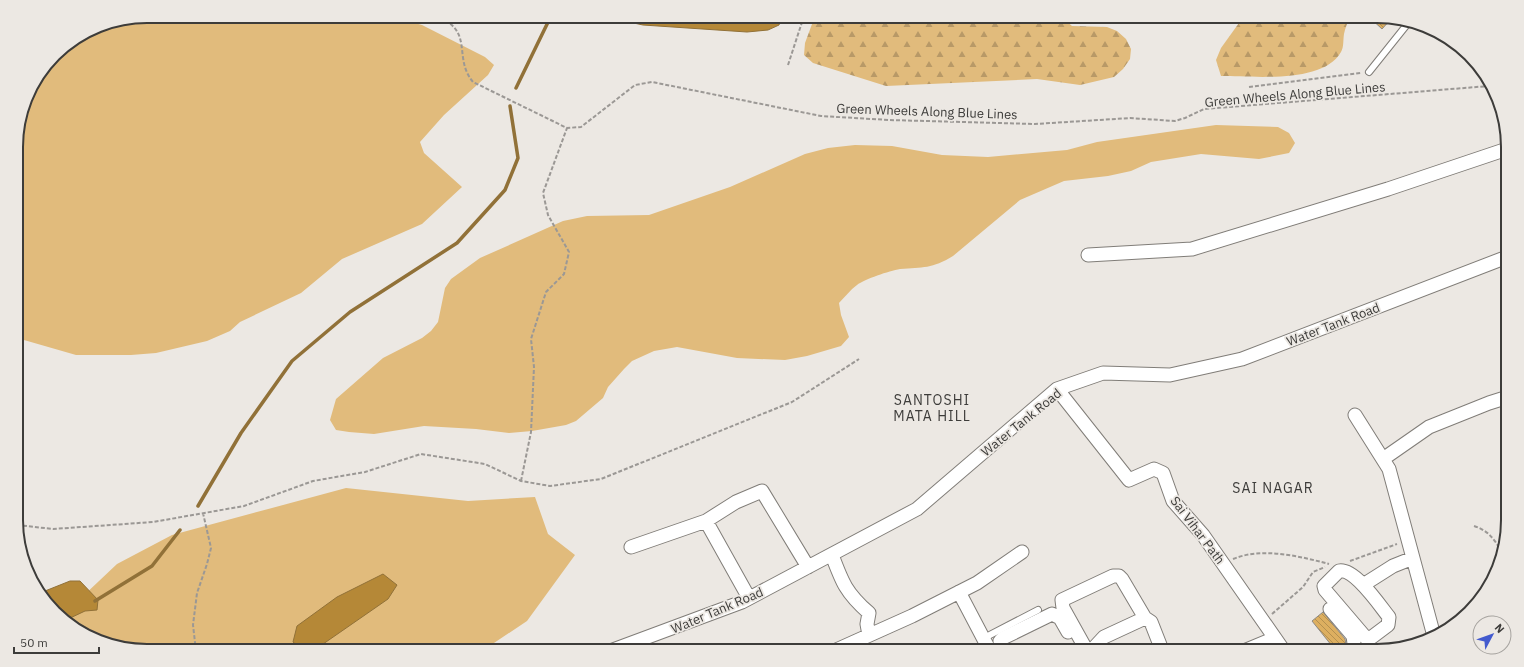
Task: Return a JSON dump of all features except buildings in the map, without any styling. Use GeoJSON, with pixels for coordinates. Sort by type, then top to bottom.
{"type":"FeatureCollection","features":[{"type":"Feature","properties":{"kind":"street"},"geometry":{"type":"LineString","coordinates":[[1088,255],[1192,249],[1388,189],[1501,151]]}},
{"type":"Feature","properties":{"kind":"street","name":"Water Tank Road"},"geometry":{"type":"LineString","coordinates":[[628,644],[749,598],[917,509],[1057,389],[1103,373],[1170,375],[1242,360],[1501,259]]}},
{"type":"Feature","properties":{"kind":"street","name":"Sai Vihar Path"},"geometry":{"type":"LineString","coordinates":[[1057,389],[1129,480],[1154,469],[1163,473],[1173,501],[1203,535],[1279,644]]}},
{"type":"Feature","properties":{"kind":"street"},"geometry":{"type":"LineString","coordinates":[[1383,459],[1429,427],[1489,402],[1501,399]]}},
{"type":"Feature","properties":{"kind":"street"},"geometry":{"type":"LineString","coordinates":[[1355,415],[1389,469],[1433,631]]}},
{"type":"Feature","properties":{"kind":"street"},"geometry":{"type":"LineString","coordinates":[[631,546],[706,521],[736,502],[762,491],[808,567]]}},
{"type":"Feature","properties":{"kind":"street"},"geometry":{"type":"LineString","coordinates":[[706,521],[749,598]]}},
{"type":"Feature","properties":{"kind":"street"},"geometry":{"type":"LineString","coordinates":[[849,644],[912,616],[977,583],[1022,552]]}},
{"type":"Feature","properties":{"kind":"street"},"geometry":{"type":"LineString","coordinates":[[832,555],[843,585],[854,600],[869,612],[867,624],[869,635]]}},
{"type":"Feature","properties":{"kind":"street"},"geometry":{"type":"LineString","coordinates":[[1363,585],[1392,566],[1413,558]]}},
{"type":"Feature","properties":{"kind":"street"},"geometry":{"type":"LineString","coordinates":[[1339,571],[1347,572],[1363,585],[1389,617],[1388,625],[1369,638],[1366,638],[1325,590],[1324,586],[1339,571]]}},
{"type":"Feature","properties":{"kind":"street"},"geometry":{"type":"LineString","coordinates":[[1083,644],[1063,608],[1062,600],[1113,576],[1119,576],[1145,618],[1151,622],[1160,644]]}},
{"type":"Feature","properties":{"kind":"street"},"geometry":{"type":"LineString","coordinates":[[959,592],[987,644]]}},
{"type":"Feature","properties":{"kind":"street"},"geometry":{"type":"LineString","coordinates":[[1330,609],[1353,636],[1354,644]]}},
{"type":"Feature","properties":{"kind":"street"},"geometry":{"type":"LineString","coordinates":[[1001,644],[1000,641],[1003,638],[1052,614],[1060,618],[1074,644]]}},
{"type":"Feature","properties":{"kind":"street"},"geometry":{"type":"LineString","coordinates":[[1098,644],[1104,637],[1145,618]]}},
{"type":"Feature","properties":{"kind":"street"},"geometry":{"type":"LineString","coordinates":[[1261,644],[1275,638]]}},
{"type":"Feature","properties":{"kind":"lane"},"geometry":{"type":"LineString","coordinates":[[1369,72],[1405,26]]}},
{"type":"Feature","properties":{"kind":"lane"},"geometry":{"type":"LineString","coordinates":[[984,638],[1038,610]]}},
{"type":"Feature","properties":{"kind":"path"},"geometry":{"type":"LineString","coordinates":[[450,23],[460,37],[466,73],[473,82],[567,128],[543,193],[548,215],[569,252],[564,274],[546,292],[531,339],[534,367],[531,432],[521,481]]}},
{"type":"Feature","properties":{"kind":"path"},"geometry":{"type":"LineString","coordinates":[[788,65],[802,23]]}},
{"type":"Feature","properties":{"kind":"path"},"geometry":{"type":"LineString","coordinates":[[1249,87],[1369,72]]}},
{"type":"Feature","properties":{"kind":"path","name":"Green Wheels Along Blue Lines"},"geometry":{"type":"LineString","coordinates":[[567,128],[581,127],[635,85],[652,82],[821,116],[889,120],[1035,124],[1130,118],[1175,121],[1204,109],[1485,86]]}},
{"type":"Feature","properties":{"kind":"path"},"geometry":{"type":"LineString","coordinates":[[23,526],[53,529],[153,522],[244,506],[313,482],[365,472],[421,454],[485,464],[521,481],[550,486],[601,479],[792,402],[859,359]]}},
{"type":"Feature","properties":{"kind":"path"},"geometry":{"type":"LineString","coordinates":[[195,644],[193,624],[197,593],[211,548],[203,513]]}},
{"type":"Feature","properties":{"kind":"path"},"geometry":{"type":"LineString","coordinates":[[1474,526],[1485,530],[1490,534],[1498,546]]}},
{"type":"Feature","properties":{"kind":"path"},"geometry":{"type":"LineString","coordinates":[[1223,563],[1246,554],[1276,554],[1332,565]]}},
{"type":"Feature","properties":{"kind":"green space"},"geometry":{"type":"Polygon","coordinates":[[[147,23],[415,23],[422,25],[485,57],[494,65],[488,75],[444,115],[420,142],[424,153],[462,187],[422,224],[342,259],[301,293],[240,322],[230,331],[207,341],[156,353],[131,355],[76,355],[23,340],[23,139],[27,115],[40,85],[54,65],[78,44],[92,36],[115,27],[147,23]]]}},
{"type":"Feature","properties":{"kind":"green space"},"geometry":{"type":"Polygon","coordinates":[[[812,23],[1069,23],[1072,26],[1107,27],[1117,31],[1126,39],[1131,49],[1130,59],[1123,69],[1114,77],[1080,85],[1037,79],[886,86],[813,63],[804,55],[805,43],[812,23]]]}},
{"type":"Feature","properties":{"kind":"green space"},"geometry":{"type":"Polygon","coordinates":[[[1239,23],[1347,23],[1344,32],[1341,52],[1332,62],[1319,69],[1304,74],[1269,77],[1221,76],[1216,60],[1221,48],[1239,23]]]}},
{"type":"Feature","properties":{"kind":"green space"},"geometry":{"type":"Polygon","coordinates":[[[1216,125],[1278,127],[1289,133],[1295,143],[1289,153],[1259,159],[1201,154],[1151,162],[1131,171],[1108,176],[1064,181],[1020,200],[953,256],[946,260],[927,267],[900,269],[866,280],[854,287],[839,303],[841,315],[849,337],[841,346],[807,356],[785,360],[737,358],[677,347],[654,351],[632,361],[608,387],[603,398],[576,421],[566,425],[532,431],[509,433],[476,429],[424,426],[374,434],[336,430],[330,420],[336,399],[383,358],[422,338],[431,331],[438,322],[445,288],[451,279],[480,258],[563,221],[587,216],[649,215],[730,187],[805,154],[828,148],[855,145],[892,146],[942,155],[988,157],[1067,150],[1097,142],[1216,125]]]}},
{"type":"Feature","properties":{"kind":"green space"},"geometry":{"type":"Polygon","coordinates":[[[346,488],[468,501],[535,497],[548,534],[575,555],[527,621],[492,644],[131,643],[100,635],[85,627],[65,613],[117,564],[172,535],[346,488]]]}},
{"type":"Feature","properties":{"kind":"shaded area"},"geometry":{"type":"Polygon","coordinates":[[[634,23],[780,23],[779,25],[768,30],[747,32],[643,25],[634,23]]]}},
{"type":"Feature","properties":{"kind":"shaded area"},"geometry":{"type":"Polygon","coordinates":[[[383,574],[397,585],[388,599],[323,644],[295,644],[293,642],[297,626],[337,597],[383,574]]]}},
{"type":"Feature","properties":{"kind":"shaded area"},"geometry":{"type":"Polygon","coordinates":[[[70,581],[80,581],[98,600],[97,610],[85,611],[71,617],[59,608],[46,591],[70,581]]]}},
{"type":"Feature","properties":{"kind":"waterway"},"geometry":{"type":"LineString","coordinates":[[516,88],[548,23]]}},
{"type":"Feature","properties":{"kind":"waterway"},"geometry":{"type":"LineString","coordinates":[[198,506],[241,433],[292,361],[350,312],[457,243],[505,190],[518,158],[510,106]]}},
{"type":"Feature","properties":{"kind":"waterway"},"geometry":{"type":"LineString","coordinates":[[95,601],[152,566],[180,530]]}},
{"type":"Feature","properties":{"kind":"district","name":"SANTOSHI MATA HILL"},"geometry":{"type":"Point","coordinates":[932,408]}},
{"type":"Feature","properties":{"kind":"district","name":"SAI NAGAR"},"geometry":{"type":"Point","coordinates":[1273,488]}}]}
